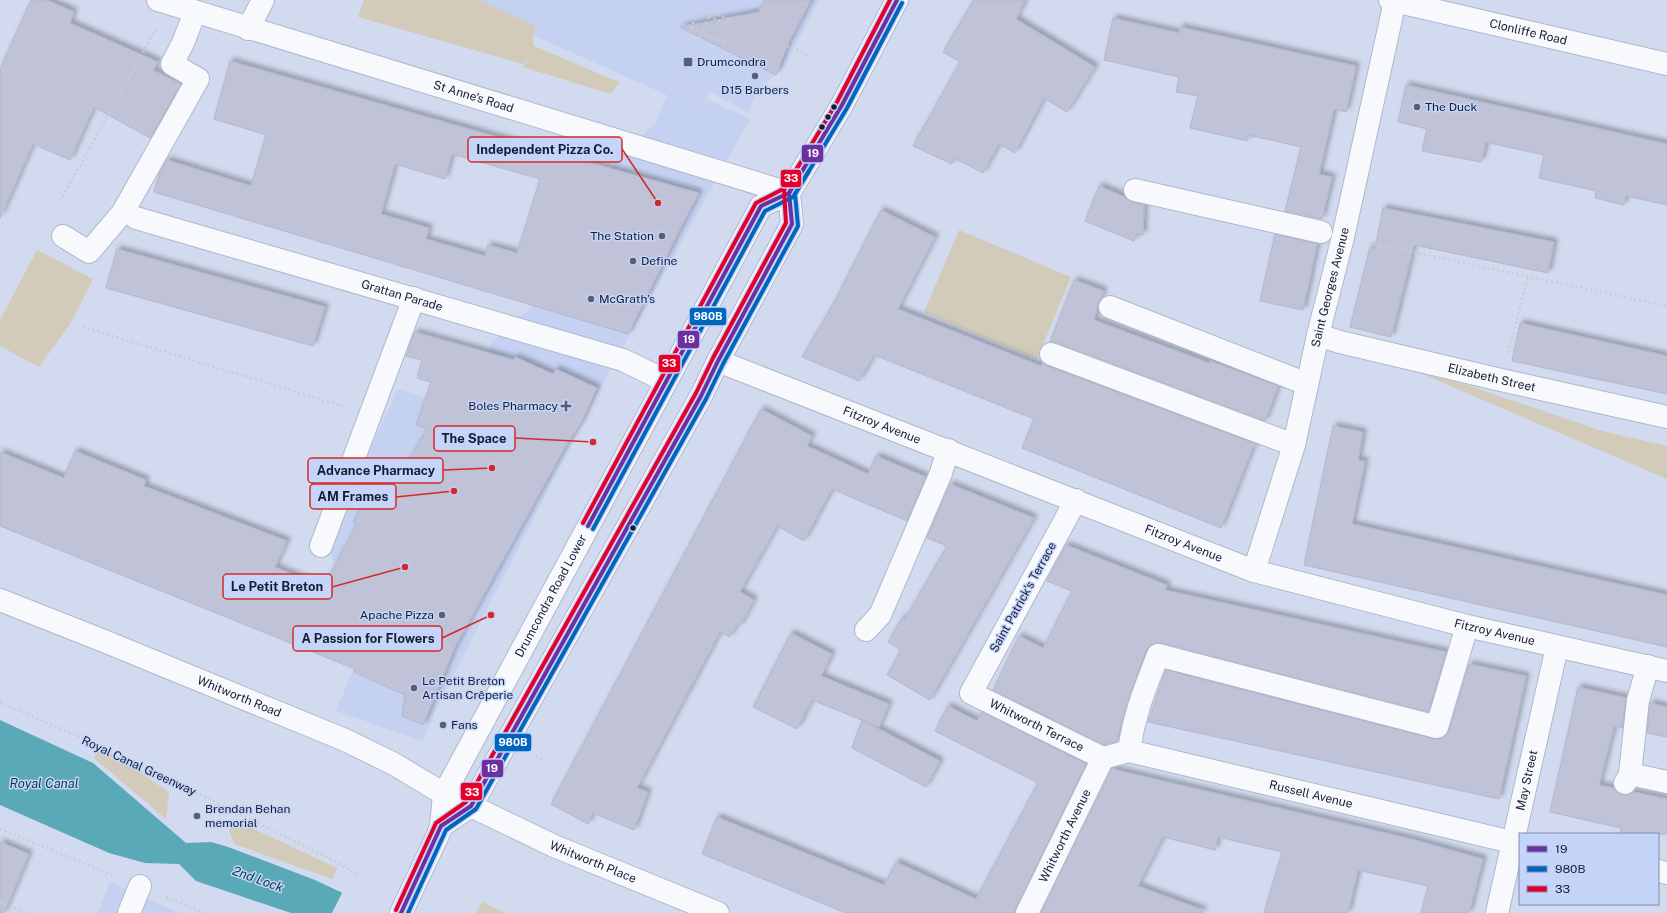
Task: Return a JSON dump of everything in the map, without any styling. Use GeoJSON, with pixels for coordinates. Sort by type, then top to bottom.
{"type":"FeatureCollection","features":[{"type":"Feature","properties":{"kind":"street","name":"St Anne's Road"},"geometry":{"type":"LineString","coordinates":[[158,0],[248,29],[725,172],[789,193]]}},
{"type":"Feature","properties":{"kind":"street"},"geometry":{"type":"LineString","coordinates":[[248,29],[263,0]]}},
{"type":"Feature","properties":{"kind":"street"},"geometry":{"type":"LineString","coordinates":[[401,913],[440,831],[471,806],[701,396],[718,361],[792,224],[789,193],[842,105],[897,0]]}},
{"type":"Feature","properties":{"kind":"street","name":"Clonliffe Road"},"geometry":{"type":"LineString","coordinates":[[1392,1],[1667,64]]}},
{"type":"Feature","properties":{"kind":"street","name":"Saint Georges Avenue"},"geometry":{"type":"LineString","coordinates":[[1254,571],[1294,445],[1318,336],[1343,237],[1392,1]]}},
{"type":"Feature","properties":{"kind":"street"},"geometry":{"type":"LineString","coordinates":[[63,236],[88,252],[123,212],[198,79],[172,64],[183,43],[194,12]]}},
{"type":"Feature","properties":{"kind":"street"},"geometry":{"type":"LineString","coordinates":[[1135,190],[1321,232]]}},
{"type":"Feature","properties":{"kind":"street","name":"Drumcondra Road Lower"},"geometry":{"type":"LineString","coordinates":[[440,831],[444,794],[761,206],[789,193]]}},
{"type":"Feature","properties":{"kind":"street","name":"Grattan Parade"},"geometry":{"type":"LineString","coordinates":[[136,218],[623,360],[666,381]]}},
{"type":"Feature","properties":{"kind":"street"},"geometry":{"type":"LineString","coordinates":[[321,546],[414,298]]}},
{"type":"Feature","properties":{"kind":"street"},"geometry":{"type":"LineString","coordinates":[[1110,307],[1307,384]]}},
{"type":"Feature","properties":{"kind":"street","name":"Elizabeth Street"},"geometry":{"type":"LineString","coordinates":[[1318,336],[1470,373],[1667,417]]}},
{"type":"Feature","properties":{"kind":"street"},"geometry":{"type":"LineString","coordinates":[[1051,354],[1294,445]]}},
{"type":"Feature","properties":{"kind":"street","name":"Fitzroy Avenue"},"geometry":{"type":"LineString","coordinates":[[718,361],[1254,571],[1467,626],[1657,669]]}},
{"type":"Feature","properties":{"kind":"street"},"geometry":{"type":"LineString","coordinates":[[866,630],[880,615],[941,473],[948,450]]}},
{"type":"Feature","properties":{"kind":"street","name":"Saint Patrick's Terrace"},"geometry":{"type":"LineString","coordinates":[[971,693],[1076,500]]}},
{"type":"Feature","properties":{"kind":"street","name":"Whitworth Road"},"geometry":{"type":"LineString","coordinates":[[0,600],[345,740],[394,764],[444,794],[471,806]]}},
{"type":"Feature","properties":{"kind":"street"},"geometry":{"type":"LineString","coordinates":[[1129,751],[1132,729],[1138,705],[1158,655],[1437,727],[1467,626]]}},
{"type":"Feature","properties":{"kind":"street","name":"May Street"},"geometry":{"type":"LineString","coordinates":[[1497,913],[1516,843],[1557,647]]}},
{"type":"Feature","properties":{"kind":"street"},"geometry":{"type":"LineString","coordinates":[[1657,669],[1638,700],[1627,779],[1667,782]]}},
{"type":"Feature","properties":{"kind":"street","name":"Whitworth Terrace"},"geometry":{"type":"LineString","coordinates":[[971,693],[1103,758]]}},
{"type":"Feature","properties":{"kind":"street","name":"Russell Avenue"},"geometry":{"type":"LineString","coordinates":[[1103,758],[1129,751],[1516,843]]}},
{"type":"Feature","properties":{"kind":"street","name":"Whitworth Avenue"},"geometry":{"type":"LineString","coordinates":[[1027,913],[1103,758]]}},
{"type":"Feature","properties":{"kind":"street","name":"Whitworth Place"},"geometry":{"type":"LineString","coordinates":[[471,806],[554,846],[718,913]]}},
{"type":"Feature","properties":{"kind":"street"},"geometry":{"type":"LineString","coordinates":[[129,913],[140,886]]}},
{"type":"Feature","properties":{"kind":"path"},"geometry":{"type":"LineString","coordinates":[[684,42],[698,12],[727,24],[729,19],[711,12],[702,31],[674,92],[700,103]]}},
{"type":"Feature","properties":{"kind":"path"},"geometry":{"type":"LineString","coordinates":[[60,201],[157,26]]}},
{"type":"Feature","properties":{"kind":"path"},"geometry":{"type":"LineString","coordinates":[[691,27],[702,31]]}},
{"type":"Feature","properties":{"kind":"path"},"geometry":{"type":"LineString","coordinates":[[691,27],[725,43]]}},
{"type":"Feature","properties":{"kind":"path"},"geometry":{"type":"LineString","coordinates":[[787,46],[810,56]]}},
{"type":"Feature","properties":{"kind":"path"},"geometry":{"type":"LineString","coordinates":[[688,98],[695,83]]}},
{"type":"Feature","properties":{"kind":"path"},"geometry":{"type":"LineString","coordinates":[[1364,241],[1667,306]]}},
{"type":"Feature","properties":{"kind":"path"},"geometry":{"type":"LineString","coordinates":[[1506,357],[1528,276]]}},
{"type":"Feature","properties":{"kind":"path"},"geometry":{"type":"LineString","coordinates":[[83,327],[371,414]]}},
{"type":"Feature","properties":{"kind":"path"},"geometry":{"type":"LineString","coordinates":[[446,694],[460,702]]}},
{"type":"Feature","properties":{"kind":"path","name":"Royal Canal Greenway"},"geometry":{"type":"LineString","coordinates":[[0,702],[125,757],[338,863],[361,877]]}},
{"type":"Feature","properties":{"kind":"path"},"geometry":{"type":"LineString","coordinates":[[536,756],[542,759]]}},
{"type":"Feature","properties":{"kind":"path"},"geometry":{"type":"LineString","coordinates":[[0,829],[115,876]]}},
{"type":"Feature","properties":{"kind":"path"},"geometry":{"type":"LineString","coordinates":[[140,886],[204,913]]}},
{"type":"Feature","properties":{"kind":"path"},"geometry":{"type":"LineString","coordinates":[[0,902],[28,913]]}},
{"type":"Feature","properties":{"kind":"shaded area"},"geometry":{"type":"Polygon","coordinates":[[[364,0],[479,0],[536,26],[533,35],[534,46],[619,82],[611,94],[523,67],[532,57],[523,64],[358,17],[364,0]]]}},
{"type":"Feature","properties":{"kind":"shaded area"},"geometry":{"type":"Polygon","coordinates":[[[479,0],[819,0],[784,67],[780,65],[776,75],[760,87],[748,112],[709,91],[706,99],[750,119],[598,392],[437,707],[423,741],[336,711],[384,595],[340,570],[332,558],[330,534],[398,389],[463,408],[479,388],[491,342],[533,306],[543,274],[618,158],[656,122],[667,95],[533,35],[536,26],[479,0]]]}},
{"type":"Feature","properties":{"kind":"shaded area"},"geometry":{"type":"Polygon","coordinates":[[[959,230],[1071,277],[1037,359],[924,312],[959,230]]]}},
{"type":"Feature","properties":{"kind":"shaded area"},"geometry":{"type":"Polygon","coordinates":[[[37,250],[93,279],[70,324],[39,367],[0,346],[0,320],[37,250]]]}},
{"type":"Feature","properties":{"kind":"shaded area"},"geometry":{"type":"Polygon","coordinates":[[[1378,355],[1602,431],[1667,446],[1667,479],[1378,355]]]}},
{"type":"Feature","properties":{"kind":"shaded area"},"geometry":{"type":"Polygon","coordinates":[[[100,746],[169,792],[166,819],[94,758],[100,746]]]}},
{"type":"Feature","properties":{"kind":"shaded area"},"geometry":{"type":"Polygon","coordinates":[[[237,821],[337,868],[332,879],[234,844],[229,830],[237,821]]]}},
{"type":"Feature","properties":{"kind":"shaded area"},"geometry":{"type":"Polygon","coordinates":[[[110,882],[179,913],[98,913],[110,882]]]}},
{"type":"Feature","properties":{"kind":"shaded area"},"geometry":{"type":"Polygon","coordinates":[[[482,902],[505,913],[476,913],[482,902]]]}},
{"type":"Feature","properties":{"kind":"water","name":"Royal Canal"},"geometry":{"type":"Polygon","coordinates":[[[0,720],[93,763],[186,843],[211,842],[228,847],[315,880],[385,913],[291,913],[196,881],[179,864],[145,863],[109,853],[0,805],[0,720]]]}},
{"type":"Feature","properties":{"kind":"pier"},"geometry":{"type":"Polygon","coordinates":[[[343,891],[386,911],[387,913],[332,913],[343,891]]]}},
{"type":"Feature","properties":{"kind":"building"},"geometry":{"type":"Polygon","coordinates":[[[31,0],[47,0],[74,12],[70,23],[158,62],[153,70],[181,84],[150,138],[94,107],[70,160],[33,144],[0,218],[0,69],[31,0]]]}},
{"type":"Feature","properties":{"kind":"building"},"geometry":{"type":"Polygon","coordinates":[[[764,0],[811,0],[787,46],[776,75],[680,27],[759,12],[764,0]]]}},
{"type":"Feature","properties":{"kind":"building"},"geometry":{"type":"Polygon","coordinates":[[[974,0],[1025,0],[1016,19],[1095,67],[1067,112],[1044,98],[1015,153],[999,144],[983,173],[954,158],[952,164],[913,146],[960,62],[943,52],[974,0]]]}},
{"type":"Feature","properties":{"kind":"building"},"geometry":{"type":"Polygon","coordinates":[[[1113,18],[1179,33],[1180,27],[1356,66],[1346,112],[1334,109],[1319,174],[1332,177],[1322,219],[1285,211],[1301,147],[1248,135],[1247,141],[1190,128],[1198,96],[1176,92],[1179,77],[1104,60],[1113,18]]]}},
{"type":"Feature","properties":{"kind":"building"},"geometry":{"type":"Polygon","coordinates":[[[230,61],[699,193],[628,334],[154,192],[160,172],[167,160],[251,186],[266,135],[214,119],[230,61]],[[452,154],[445,179],[395,164],[381,214],[429,228],[426,239],[485,256],[488,245],[517,253],[540,179],[452,154]]]}},
{"type":"Feature","properties":{"kind":"building"},"geometry":{"type":"Polygon","coordinates":[[[1406,85],[1667,144],[1667,205],[1626,196],[1624,205],[1595,198],[1596,191],[1539,178],[1544,155],[1486,142],[1481,162],[1422,151],[1427,129],[1398,122],[1406,85]]]}},
{"type":"Feature","properties":{"kind":"building"},"geometry":{"type":"Polygon","coordinates":[[[1099,186],[1125,197],[1132,202],[1144,205],[1143,235],[1137,233],[1134,241],[1085,221],[1099,186]]]}},
{"type":"Feature","properties":{"kind":"building"},"geometry":{"type":"Polygon","coordinates":[[[1383,208],[1554,242],[1548,273],[1414,245],[1391,337],[1350,327],[1370,247],[1375,249],[1383,208]]]}},
{"type":"Feature","properties":{"kind":"building"},"geometry":{"type":"Polygon","coordinates":[[[881,210],[935,237],[898,309],[1041,366],[1042,363],[1256,444],[1255,448],[1253,447],[1221,528],[1022,448],[1034,419],[874,355],[859,381],[802,357],[831,308],[881,210]]]}},
{"type":"Feature","properties":{"kind":"building"},"geometry":{"type":"Polygon","coordinates":[[[1275,234],[1317,244],[1303,310],[1260,301],[1275,234]]]}},
{"type":"Feature","properties":{"kind":"building"},"geometry":{"type":"Polygon","coordinates":[[[117,249],[325,307],[313,346],[106,288],[117,249]]]}},
{"type":"Feature","properties":{"kind":"building"},"geometry":{"type":"Polygon","coordinates":[[[1074,280],[1104,291],[1098,303],[1094,320],[1209,363],[1210,361],[1278,386],[1265,421],[1055,342],[1050,342],[1074,280]]]}},
{"type":"Feature","properties":{"kind":"building"},"geometry":{"type":"Polygon","coordinates":[[[1520,323],[1667,356],[1667,394],[1512,361],[1520,323]]]}},
{"type":"Feature","properties":{"kind":"building"},"geometry":{"type":"Polygon","coordinates":[[[415,332],[514,360],[515,357],[553,374],[556,369],[597,388],[581,423],[565,447],[454,649],[423,725],[402,716],[405,695],[354,672],[355,669],[0,526],[0,452],[64,478],[75,451],[146,480],[144,486],[287,541],[275,567],[323,587],[357,524],[353,522],[369,493],[385,502],[427,429],[416,425],[431,382],[417,378],[422,360],[406,356],[415,332]]]}},
{"type":"Feature","properties":{"kind":"building"},"geometry":{"type":"Polygon","coordinates":[[[761,409],[812,436],[807,446],[868,474],[876,456],[926,477],[907,521],[832,489],[804,541],[777,526],[740,592],[754,600],[740,626],[736,625],[730,637],[720,632],[637,788],[648,792],[634,830],[593,813],[588,824],[551,804],[761,409]]]}},
{"type":"Feature","properties":{"kind":"building"},"geometry":{"type":"Polygon","coordinates":[[[1333,426],[1363,432],[1358,460],[1365,461],[1352,524],[1667,595],[1667,647],[1304,565],[1333,426]]]}},
{"type":"Feature","properties":{"kind":"building"},"geometry":{"type":"Polygon","coordinates":[[[950,484],[1034,518],[930,700],[887,675],[901,650],[888,642],[903,617],[905,619],[947,546],[927,538],[950,484]]]}},
{"type":"Feature","properties":{"kind":"building"},"geometry":{"type":"Polygon","coordinates":[[[1066,545],[1167,585],[1165,590],[1446,652],[1428,712],[1161,643],[1155,643],[1150,645],[1146,650],[1129,698],[1116,742],[1104,745],[993,690],[1019,636],[1043,648],[1072,591],[1047,581],[1066,545]]]}},
{"type":"Feature","properties":{"kind":"building"},"geometry":{"type":"Polygon","coordinates":[[[791,633],[832,654],[821,676],[889,704],[879,727],[812,700],[797,729],[753,707],[791,633]]]}},
{"type":"Feature","properties":{"kind":"building"},"geometry":{"type":"Polygon","coordinates":[[[1469,664],[1526,676],[1499,799],[1148,722],[1166,670],[1434,739],[1440,739],[1449,731],[1469,664]]]}},
{"type":"Feature","properties":{"kind":"building"},"geometry":{"type":"Polygon","coordinates":[[[1578,687],[1626,698],[1622,728],[1614,726],[1599,785],[1614,788],[1619,794],[1625,795],[1633,792],[1667,799],[1667,834],[1620,833],[1621,828],[1550,812],[1578,687]]]}},
{"type":"Feature","properties":{"kind":"building"},"geometry":{"type":"Polygon","coordinates":[[[1650,703],[1667,707],[1667,737],[1647,733],[1650,703]]]}},
{"type":"Feature","properties":{"kind":"building"},"geometry":{"type":"Polygon","coordinates":[[[948,706],[977,721],[982,712],[1086,764],[1016,908],[1015,913],[846,913],[702,854],[717,817],[884,885],[896,862],[976,899],[1038,783],[935,731],[948,706]]]}},
{"type":"Feature","properties":{"kind":"building"},"geometry":{"type":"Polygon","coordinates":[[[862,720],[940,761],[926,787],[852,748],[862,720]]]}},
{"type":"Feature","properties":{"kind":"building"},"geometry":{"type":"Polygon","coordinates":[[[1112,769],[1411,839],[1483,859],[1469,913],[1421,913],[1428,886],[1358,870],[1348,913],[1264,913],[1282,852],[1218,837],[1215,850],[1163,837],[1138,886],[1203,910],[1202,913],[1041,913],[1112,769]]]}},
{"type":"Feature","properties":{"kind":"building"},"geometry":{"type":"Polygon","coordinates":[[[0,842],[29,854],[4,913],[0,913],[0,842]]]}},
{"type":"Feature","properties":{"kind":"transit line","name":"33"},"geometry":{"type":"LineString","coordinates":[[396,910],[436,823],[466,802],[696,393],[713,358],[786,223],[784,190],[837,102],[890,0]]}},
{"type":"Feature","properties":{"kind":"transit line","name":"19"},"geometry":{"type":"LineString","coordinates":[[401,913],[441,826],[471,806],[701,396],[718,361],[792,224],[789,193],[842,105],[897,0]]}},
{"type":"Feature","properties":{"kind":"transit line","name":"980B"},"geometry":{"type":"LineString","coordinates":[[408,913],[446,830],[476,809],[706,399],[723,364],[798,226],[795,194],[847,108],[902,3]]}},
{"type":"Feature","properties":{"kind":"transit line","name":"33"},"geometry":{"type":"LineString","coordinates":[[583,523],[756,203],[785,188],[799,165]]}},
{"type":"Feature","properties":{"kind":"transit line","name":"19"},"geometry":{"type":"LineString","coordinates":[[588,526],[761,206],[789,193],[804,168]]}},
{"type":"Feature","properties":{"kind":"transit line","name":"980B"},"geometry":{"type":"LineString","coordinates":[[593,529],[765,211],[793,197],[809,171]]}},
{"type":"Feature","properties":{"kind":"place","name":"Drumcondra"},"geometry":{"type":"Point","coordinates":[688,62]}},
{"type":"Feature","properties":{"kind":"place","name":"D15 Barbers"},"geometry":{"type":"Point","coordinates":[755,76]}},
{"type":"Feature","properties":{"kind":"place","name":"The Duck"},"geometry":{"type":"Point","coordinates":[1417,107]}},
{"type":"Feature","properties":{"kind":"place","name":"Independent Pizza Co."},"geometry":{"type":"Point","coordinates":[658,203]}},
{"type":"Feature","properties":{"kind":"place","name":"The Station"},"geometry":{"type":"Point","coordinates":[662,236]}},
{"type":"Feature","properties":{"kind":"place","name":"Define"},"geometry":{"type":"Point","coordinates":[633,261]}},
{"type":"Feature","properties":{"kind":"place","name":"McGrath’s"},"geometry":{"type":"Point","coordinates":[591,299]}},
{"type":"Feature","properties":{"kind":"place","name":"Boles Pharmacy"},"geometry":{"type":"Point","coordinates":[566,406]}},
{"type":"Feature","properties":{"kind":"place","name":"The Space"},"geometry":{"type":"Point","coordinates":[593,442]}},
{"type":"Feature","properties":{"kind":"place","name":"Advance Pharmacy"},"geometry":{"type":"Point","coordinates":[492,468]}},
{"type":"Feature","properties":{"kind":"place","name":"AM Frames"},"geometry":{"type":"Point","coordinates":[454,491]}},
{"type":"Feature","properties":{"kind":"place","name":"Le Petit Breton"},"geometry":{"type":"Point","coordinates":[405,567]}},
{"type":"Feature","properties":{"kind":"place","name":"Apache Pizza"},"geometry":{"type":"Point","coordinates":[442,615]}},
{"type":"Feature","properties":{"kind":"place","name":"A Passion for Flowers"},"geometry":{"type":"Point","coordinates":[491,615]}},
{"type":"Feature","properties":{"kind":"place","name":"Le Petit Breton Artisan Crêperie"},"geometry":{"type":"Point","coordinates":[414,688]}},
{"type":"Feature","properties":{"kind":"place","name":"Fans"},"geometry":{"type":"Point","coordinates":[443,725]}},
{"type":"Feature","properties":{"kind":"place","name":"Brendan Behan memorial"},"geometry":{"type":"Point","coordinates":[197,816]}},
{"type":"Feature","properties":{"kind":"water label","name":"2nd Lock"},"geometry":{"type":"Point","coordinates":[258,879]}}]}
